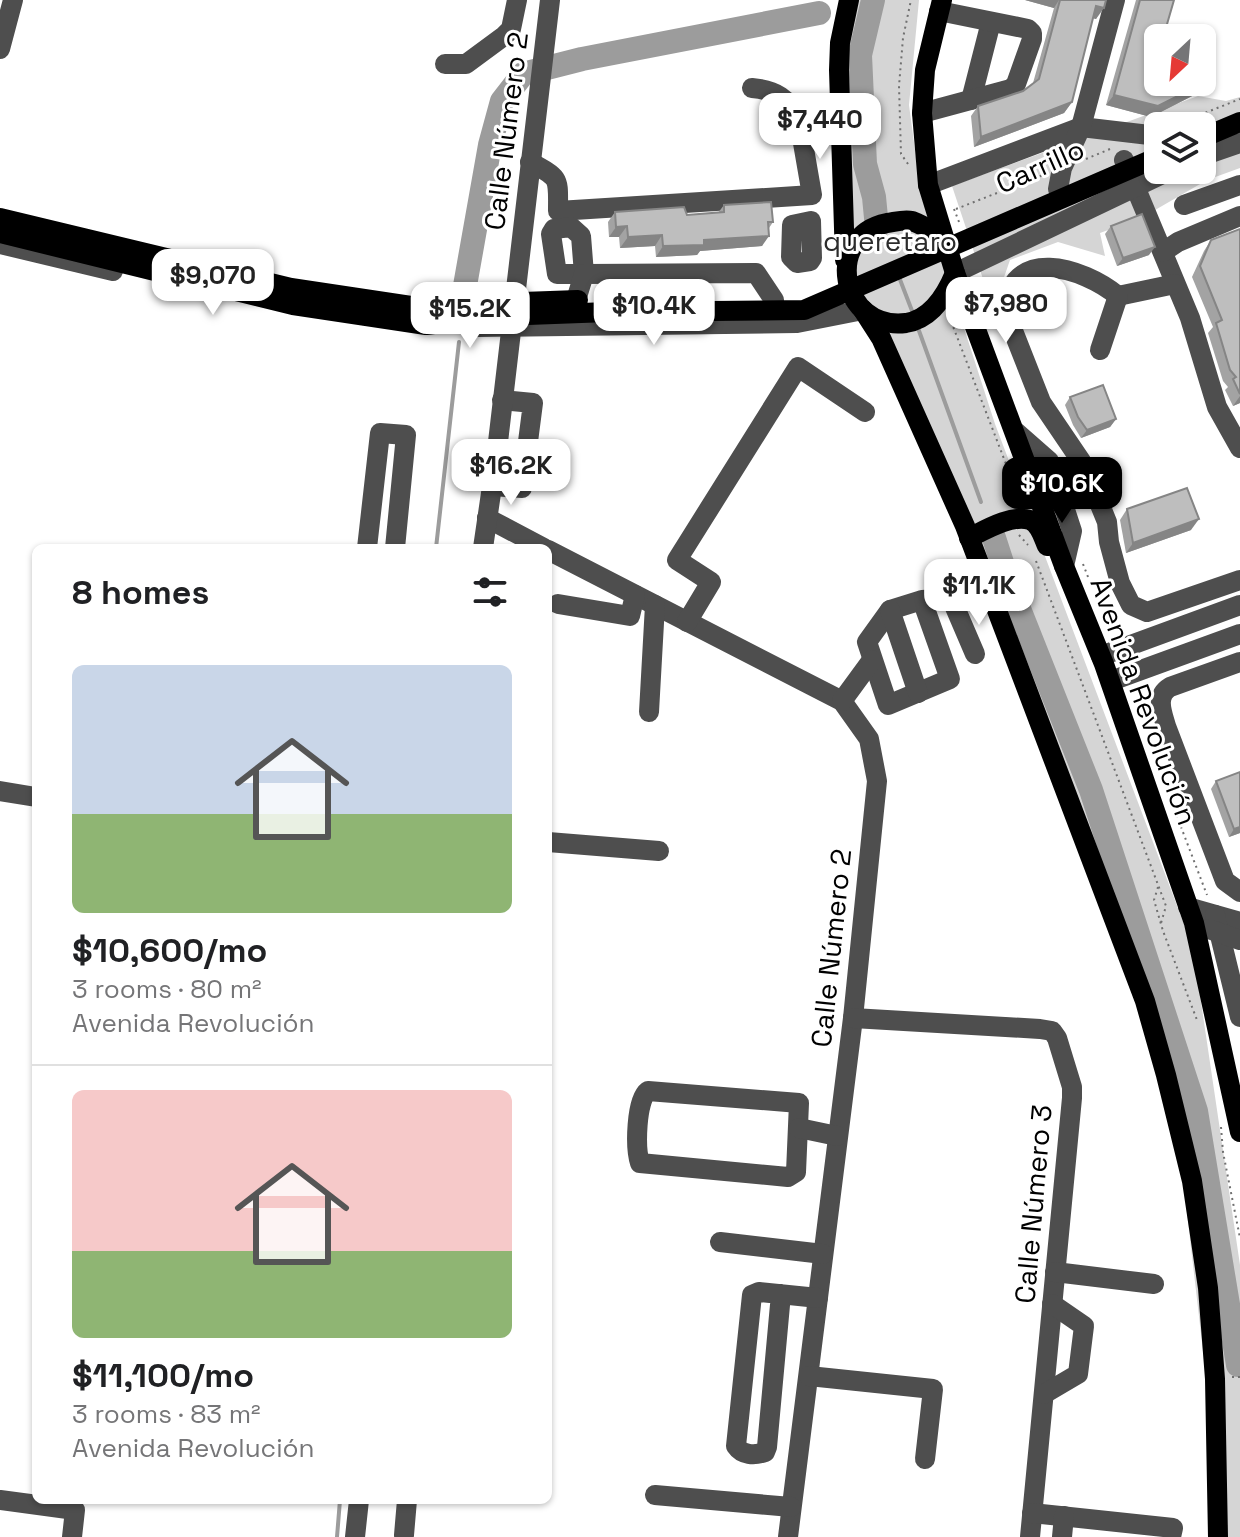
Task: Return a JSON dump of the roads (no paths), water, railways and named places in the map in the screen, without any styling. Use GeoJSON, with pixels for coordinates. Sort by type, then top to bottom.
{"type":"FeatureCollection","features":[{"type":"Feature","properties":{"kind":"main road"},"geometry":{"type":"LineString","coordinates":[[849,0],[840,43],[846,280],[850,294],[881,338],[973,536],[1117,933],[1145,1001],[1192,1181],[1221,1378],[1218,1537]]}},
{"type":"Feature","properties":{"kind":"main road"},"geometry":{"type":"LineString","coordinates":[[863,310],[887,324],[914,322],[944,298],[955,273],[928,185],[922,113],[925,70],[940,6]]}},
{"type":"Feature","properties":{"kind":"main road"},"geometry":{"type":"LineString","coordinates":[[1216,120],[1240,111]]}},
{"type":"Feature","properties":{"kind":"main road"},"geometry":{"type":"LineString","coordinates":[[1216,132],[1240,122]]}},
{"type":"Feature","properties":{"kind":"main road","name":"Carrillo"},"geometry":{"type":"LineString","coordinates":[[944,238],[1144,151]]}},
{"type":"Feature","properties":{"kind":"main road"},"geometry":{"type":"LineString","coordinates":[[0,233],[293,305],[426,325],[499,316],[804,310],[1144,163]]}},
{"type":"Feature","properties":{"kind":"main road"},"geometry":{"type":"LineString","coordinates":[[0,218],[291,288],[411,306],[576,300],[796,300],[817,295],[846,280]]}},
{"type":"Feature","properties":{"kind":"main road"},"geometry":{"type":"LineString","coordinates":[[846,280],[852,250],[861,233],[883,224],[908,220],[944,238]]}},
{"type":"Feature","properties":{"kind":"main road","name":"Avenida Revolución"},"geometry":{"type":"LineString","coordinates":[[955,273],[1064,566],[1111,681],[1191,915],[1238,1109],[1230,1128]]}},
{"type":"Feature","properties":{"kind":"main road"},"geometry":{"type":"LineString","coordinates":[[973,536],[1010,521],[1030,520],[1039,527],[1064,590],[1080,601]]}},
{"type":"Feature","properties":{"kind":"street"},"geometry":{"type":"LineString","coordinates":[[0,49],[13,0]]}},
{"type":"Feature","properties":{"kind":"street"},"geometry":{"type":"LineString","coordinates":[[445,64],[466,64],[504,36],[511,29],[517,0]]}},
{"type":"Feature","properties":{"kind":"street"},"geometry":{"type":"LineString","coordinates":[[1058,189],[1062,168],[1081,127],[1115,0]]}},
{"type":"Feature","properties":{"kind":"street","name":"Calle Número 2"},"geometry":{"type":"LineString","coordinates":[[484,544],[502,400],[505,326],[513,303],[545,39],[545,1]]}},
{"type":"Feature","properties":{"kind":"street"},"geometry":{"type":"LineString","coordinates":[[922,113],[1011,89],[1016,84],[1032,39],[1028,29],[991,22],[940,6]]}},
{"type":"Feature","properties":{"kind":"street"},"geometry":{"type":"LineString","coordinates":[[971,100],[991,22]]}},
{"type":"Feature","properties":{"kind":"street"},"geometry":{"type":"LineString","coordinates":[[524,212],[812,195],[799,120],[794,111],[778,93],[752,88]]}},
{"type":"Feature","properties":{"kind":"street"},"geometry":{"type":"LineString","coordinates":[[928,185],[1081,127],[1144,134]]}},
{"type":"Feature","properties":{"kind":"street"},"geometry":{"type":"LineString","coordinates":[[1216,151],[1240,143]]}},
{"type":"Feature","properties":{"kind":"street"},"geometry":{"type":"LineString","coordinates":[[1124,160],[1190,318],[1217,407],[1240,448]]}},
{"type":"Feature","properties":{"kind":"street"},"geometry":{"type":"LineString","coordinates":[[530,162],[553,175],[558,183],[558,211]]}},
{"type":"Feature","properties":{"kind":"street"},"geometry":{"type":"LineString","coordinates":[[955,273],[1144,182]]}},
{"type":"Feature","properties":{"kind":"street"},"geometry":{"type":"LineString","coordinates":[[1184,205],[1240,185]]}},
{"type":"Feature","properties":{"kind":"street"},"geometry":{"type":"LineString","coordinates":[[1163,252],[1178,242],[1240,216]]}},
{"type":"Feature","properties":{"kind":"street"},"geometry":{"type":"LineString","coordinates":[[813,233],[844,226]]}},
{"type":"Feature","properties":{"kind":"street"},"geometry":{"type":"LineString","coordinates":[[0,244],[339,320],[436,329],[797,323],[863,310]]}},
{"type":"Feature","properties":{"kind":"street"},"geometry":{"type":"LineString","coordinates":[[1175,284],[1118,296],[1088,275],[1046,268],[1024,272],[1016,278],[1006,313],[1041,402],[1081,461],[1096,495],[1107,522],[1120,583],[1131,605],[1147,612],[1240,580]]}},
{"type":"Feature","properties":{"kind":"street"},"geometry":{"type":"LineString","coordinates":[[576,300],[584,274],[756,273],[774,300]]}},
{"type":"Feature","properties":{"kind":"street"},"geometry":{"type":"LineString","coordinates":[[1100,350],[1118,296]]}},
{"type":"Feature","properties":{"kind":"street"},"geometry":{"type":"LineString","coordinates":[[687,622],[711,582],[677,560],[798,367],[865,412]]}},
{"type":"Feature","properties":{"kind":"street"},"geometry":{"type":"LineString","coordinates":[[492,486],[522,488],[533,403],[502,400]]}},
{"type":"Feature","properties":{"kind":"street"},"geometry":{"type":"LineString","coordinates":[[367,544],[380,433],[406,435],[395,544]]}},
{"type":"Feature","properties":{"kind":"street","name":"Calle Número 2"},"geometry":{"type":"LineString","coordinates":[[487,518],[535,544]]}},
{"type":"Feature","properties":{"kind":"street","name":"Calle Número 2"},"geometry":{"type":"LineString","coordinates":[[552,553],[842,701],[869,739],[877,781],[853,1018],[788,1537]]}},
{"type":"Feature","properties":{"kind":"street"},"geometry":{"type":"LineString","coordinates":[[558,604],[630,616],[635,595]]}},
{"type":"Feature","properties":{"kind":"street"},"geometry":{"type":"LineString","coordinates":[[922,600],[950,679],[888,705],[867,642],[890,610],[922,600],[951,598],[975,654]]}},
{"type":"Feature","properties":{"kind":"street"},"geometry":{"type":"LineString","coordinates":[[649,712],[655,605]]}},
{"type":"Feature","properties":{"kind":"street"},"geometry":{"type":"LineString","coordinates":[[1101,656],[1240,605]]}},
{"type":"Feature","properties":{"kind":"street"},"geometry":{"type":"LineString","coordinates":[[890,610],[918,693]]}},
{"type":"Feature","properties":{"kind":"street"},"geometry":{"type":"LineString","coordinates":[[1111,681],[1240,634]]}},
{"type":"Feature","properties":{"kind":"street"},"geometry":{"type":"LineString","coordinates":[[842,701],[872,660]]}},
{"type":"Feature","properties":{"kind":"street"},"geometry":{"type":"LineString","coordinates":[[1240,662],[1166,690],[1160,703],[1225,881],[1240,892]]}},
{"type":"Feature","properties":{"kind":"street"},"geometry":{"type":"LineString","coordinates":[[0,791],[32,796]]}},
{"type":"Feature","properties":{"kind":"street"},"geometry":{"type":"LineString","coordinates":[[552,842],[659,851]]}},
{"type":"Feature","properties":{"kind":"street"},"geometry":{"type":"LineString","coordinates":[[1191,915],[1217,924],[1240,940]]}},
{"type":"Feature","properties":{"kind":"street"},"geometry":{"type":"LineString","coordinates":[[1217,924],[1240,922]]}},
{"type":"Feature","properties":{"kind":"street"},"geometry":{"type":"LineString","coordinates":[[1217,924],[1240,1017]]}},
{"type":"Feature","properties":{"kind":"street","name":"Calle Número 3"},"geometry":{"type":"LineString","coordinates":[[853,1018],[1040,1029],[1052,1031],[1057,1038],[1072,1087],[1030,1537]]}},
{"type":"Feature","properties":{"kind":"street"},"geometry":{"type":"LineString","coordinates":[[648,1091],[794,1102],[801,1107],[799,1128],[799,1156],[796,1172],[792,1176],[645,1165],[638,1159],[642,1096],[648,1091]]}},
{"type":"Feature","properties":{"kind":"street"},"geometry":{"type":"LineString","coordinates":[[799,1128],[837,1136]]}},
{"type":"Feature","properties":{"kind":"street"},"geometry":{"type":"LineString","coordinates":[[720,1242],[823,1254]]}},
{"type":"Feature","properties":{"kind":"street"},"geometry":{"type":"LineString","coordinates":[[1055,1272],[1154,1284]]}},
{"type":"Feature","properties":{"kind":"street"},"geometry":{"type":"LineString","coordinates":[[781,1294],[767,1447],[759,1455],[745,1454],[736,1446],[750,1298],[756,1291],[818,1298]]}},
{"type":"Feature","properties":{"kind":"street"},"geometry":{"type":"LineString","coordinates":[[1044,1394],[1078,1374],[1084,1326],[1052,1304]]}},
{"type":"Feature","properties":{"kind":"street"},"geometry":{"type":"LineString","coordinates":[[809,1376],[933,1389],[925,1459]]}},
{"type":"Feature","properties":{"kind":"street"},"geometry":{"type":"LineString","coordinates":[[655,1495],[791,1507]]}},
{"type":"Feature","properties":{"kind":"street"},"geometry":{"type":"LineString","coordinates":[[0,1500],[75,1510],[72,1537]]}},
{"type":"Feature","properties":{"kind":"street"},"geometry":{"type":"LineString","coordinates":[[355,1537],[359,1504]]}},
{"type":"Feature","properties":{"kind":"street"},"geometry":{"type":"LineString","coordinates":[[404,1535],[407,1504]]}},
{"type":"Feature","properties":{"kind":"street"},"geometry":{"type":"LineString","coordinates":[[1032,1513],[1063,1527],[1173,1528],[1171,1537]]}},
{"type":"Feature","properties":{"kind":"waterway"},"geometry":{"type":"LineString","coordinates":[[873,0],[860,55],[865,164],[874,197],[877,228]]}},
{"type":"Feature","properties":{"kind":"waterway"},"geometry":{"type":"LineString","coordinates":[[463,297],[490,145],[502,101],[523,74],[582,59],[819,13]]}},
{"type":"Feature","properties":{"kind":"waterway"},"geometry":{"type":"LineString","coordinates":[[899,277],[914,316]]}},
{"type":"Feature","properties":{"kind":"waterway"},"geometry":{"type":"LineString","coordinates":[[918,328],[981,502]]}},
{"type":"Feature","properties":{"kind":"waterway"},"geometry":{"type":"LineString","coordinates":[[436,544],[459,342]]}},
{"type":"Feature","properties":{"kind":"waterway"},"geometry":{"type":"LineString","coordinates":[[994,538],[1091,790],[1196,1111],[1238,1365]]}},
{"type":"Feature","properties":{"kind":"waterway"},"geometry":{"type":"LineString","coordinates":[[337,1537],[340,1504]]}},
{"type":"Feature","properties":{"kind":"park label","name":"queretaro"},"geometry":{"type":"Point","coordinates":[890,241]}}]}
